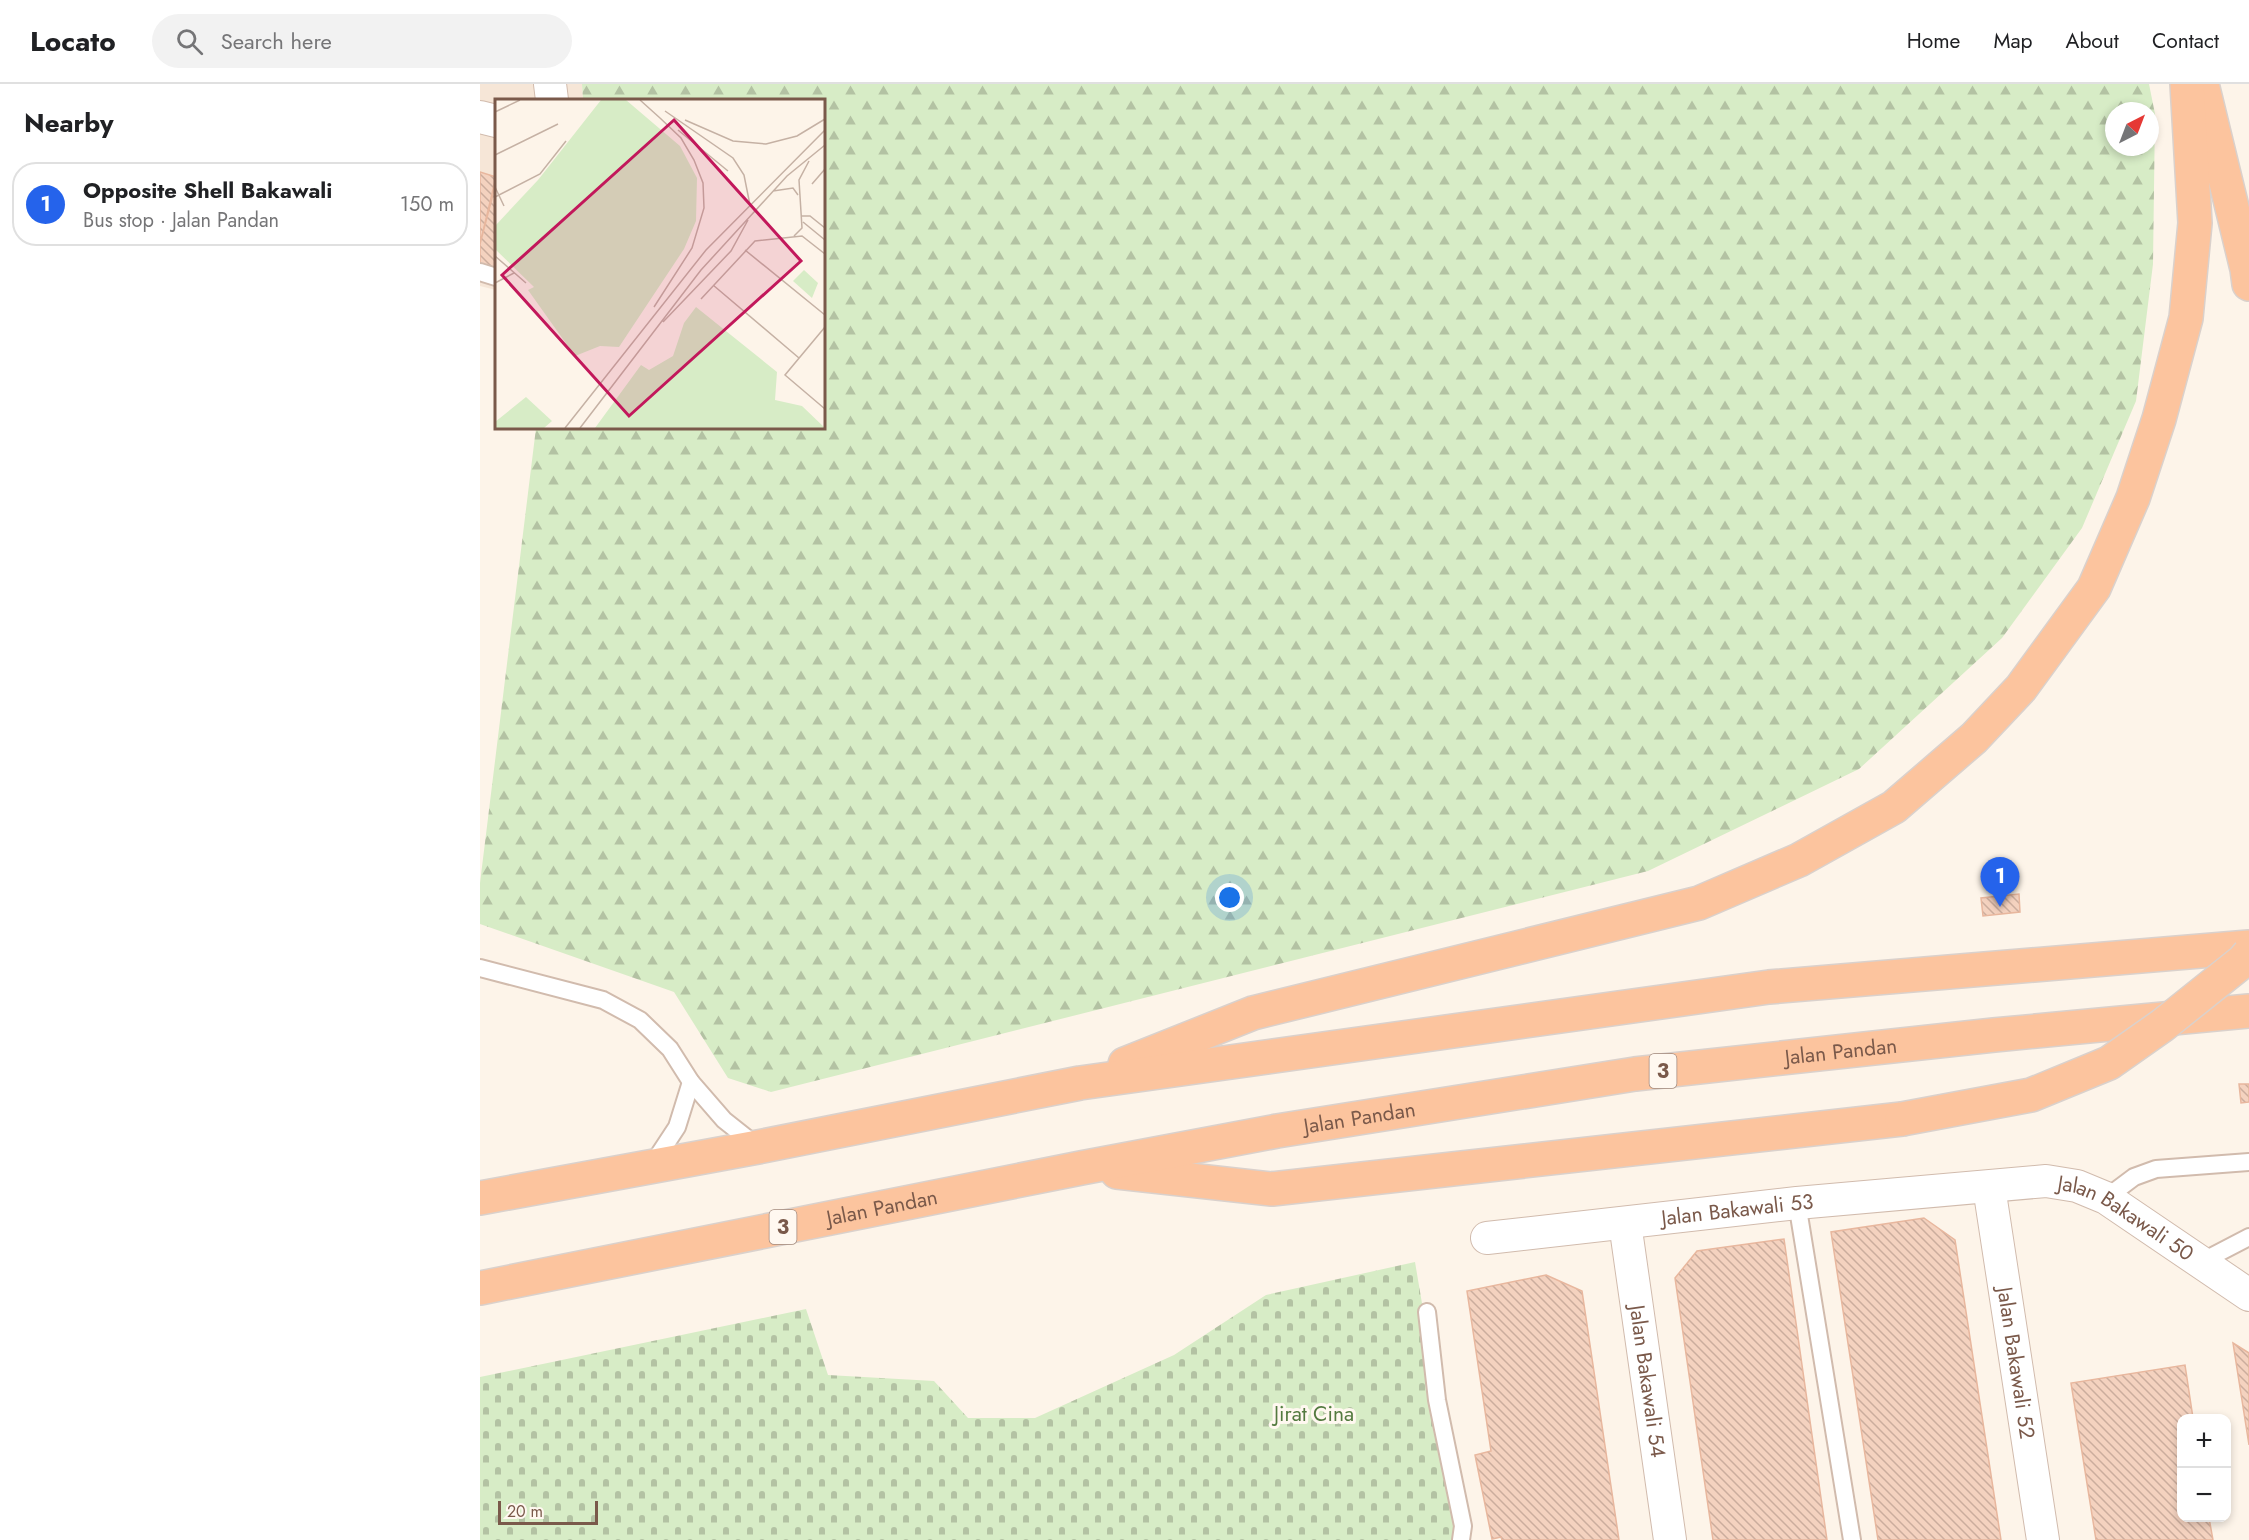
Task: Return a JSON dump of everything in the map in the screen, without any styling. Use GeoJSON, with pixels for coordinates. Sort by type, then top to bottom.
{"type":"FeatureCollection","features":[{"type":"Feature","properties":{"kind":"highway"},"geometry":{"type":"LineString","coordinates":[[1080,1083],[1253,1013],[1699,903],[1799,860],[1894,807],[1974,738],[2021,688],[2094,588],[2133,498],[2159,419],[2186,318],[2195,224],[2187,84]]}},
{"type":"Feature","properties":{"kind":"highway"},"geometry":{"type":"LineString","coordinates":[[2202,84],[2249,284]]}},
{"type":"Feature","properties":{"kind":"highway"},"geometry":{"type":"LineString","coordinates":[[480,1198],[758,1147],[1080,1083],[1769,987],[2249,947]]}},
{"type":"Feature","properties":{"kind":"highway"},"geometry":{"type":"LineString","coordinates":[[1081,1168],[1272,1189],[1902,1119],[2031,1095],[2109,1064],[2163,1025],[2249,954]]}},
{"type":"Feature","properties":{"kind":"highway","name":"Jalan Pandan"},"geometry":{"type":"LineString","coordinates":[[482,1287],[1277,1131],[1635,1074],[1994,1035],[2249,1011]]}},
{"type":"Feature","properties":{"kind":"street"},"geometry":{"type":"LineString","coordinates":[[550,84],[552,99]]}},
{"type":"Feature","properties":{"kind":"street"},"geometry":{"type":"LineString","coordinates":[[480,117],[495,121]]}},
{"type":"Feature","properties":{"kind":"street","name":"Jalan Bakawali 50"},"geometry":{"type":"LineString","coordinates":[[1989,1187],[2030,1182],[2061,1182],[2091,1191],[2106,1198],[2249,1295]]}},
{"type":"Feature","properties":{"kind":"street","name":"Jalan Bakawali 53"},"geometry":{"type":"LineString","coordinates":[[1487,1238],[1797,1203],[1989,1187]]}},
{"type":"Feature","properties":{"kind":"street","name":"Jalan Bakawali 52"},"geometry":{"type":"LineString","coordinates":[[1989,1187],[2043,1540]]}},
{"type":"Feature","properties":{"kind":"street","name":"Jalan Bakawali 54"},"geometry":{"type":"LineString","coordinates":[[1625,1222],[1670,1540]]}},
{"type":"Feature","properties":{"kind":"lane"},"geometry":{"type":"LineString","coordinates":[[480,272],[495,277]]}},
{"type":"Feature","properties":{"kind":"lane"},"geometry":{"type":"LineString","coordinates":[[480,968],[603,1000],[640,1020],[670,1049],[691,1082],[724,1120],[758,1147]]}},
{"type":"Feature","properties":{"kind":"lane"},"geometry":{"type":"LineString","coordinates":[[650,1167],[677,1127],[691,1082]]}},
{"type":"Feature","properties":{"kind":"lane"},"geometry":{"type":"LineString","coordinates":[[2106,1198],[2134,1177],[2156,1169],[2249,1162]]}},
{"type":"Feature","properties":{"kind":"lane"},"geometry":{"type":"LineString","coordinates":[[1797,1203],[1852,1540]]}},
{"type":"Feature","properties":{"kind":"lane"},"geometry":{"type":"LineString","coordinates":[[2201,1262],[2249,1237]]}},
{"type":"Feature","properties":{"kind":"lane"},"geometry":{"type":"LineString","coordinates":[[1427,1312],[1437,1400],[1464,1526],[1461,1540]]}},
{"type":"Feature","properties":{"kind":"shaded area"},"geometry":{"type":"Polygon","coordinates":[[[480,84],[582,84],[583,99],[495,99],[495,290],[480,286],[480,84]]]}},
{"type":"Feature","properties":{"kind":"green space"},"geometry":{"type":"Polygon","coordinates":[[[582,84],[2149,84],[2153,102],[2105,102],[2105,156],[2154,156],[2153,264],[2136,401],[2082,528],[2002,638],[1859,769],[1648,871],[771,1092],[728,1078],[674,992],[480,924],[480,883],[536,429],[825,429],[825,99],[583,99],[582,84]]]}},
{"type":"Feature","properties":{"kind":"green space","name":"Jirat Cina"},"geometry":{"type":"Polygon","coordinates":[[[1415,1262],[1462,1540],[480,1540],[480,1377],[806,1309],[828,1375],[934,1381],[968,1418],[1035,1418],[1174,1355],[1266,1295],[1415,1262]]]}},
{"type":"Feature","properties":{"kind":"building"},"geometry":{"type":"Polygon","coordinates":[[[480,172],[495,177],[495,181],[480,244],[480,172]]]}},
{"type":"Feature","properties":{"kind":"building"},"geometry":{"type":"Polygon","coordinates":[[[495,187],[495,270],[480,265],[480,244],[495,187]]]}},
{"type":"Feature","properties":{"kind":"building"},"geometry":{"type":"Polygon","coordinates":[[[2019,894],[2020,912],[1983,916],[1981,898],[2019,894]]]}},
{"type":"Feature","properties":{"kind":"building"},"geometry":{"type":"Polygon","coordinates":[[[2239,1084],[2249,1084],[2249,1102],[2241,1103],[2239,1084]]]}},
{"type":"Feature","properties":{"kind":"building"},"geometry":{"type":"Polygon","coordinates":[[[1924,1218],[1955,1240],[2001,1540],[1878,1540],[1831,1232],[1924,1218]]]}},
{"type":"Feature","properties":{"kind":"building"},"geometry":{"type":"Polygon","coordinates":[[[1784,1239],[1827,1540],[1713,1540],[1675,1278],[1697,1251],[1784,1239]]]}},
{"type":"Feature","properties":{"kind":"building"},"geometry":{"type":"Polygon","coordinates":[[[1546,1275],[1582,1291],[1619,1540],[1502,1540],[1501,1537],[1492,1539],[1475,1455],[1491,1451],[1467,1291],[1546,1275]]]}},
{"type":"Feature","properties":{"kind":"building"},"geometry":{"type":"Polygon","coordinates":[[[2233,1343],[2249,1353],[2249,1445],[2233,1343]]]}},
{"type":"Feature","properties":{"kind":"building"},"geometry":{"type":"Polygon","coordinates":[[[2185,1365],[2192,1414],[2177,1414],[2177,1522],[2210,1522],[2213,1540],[2096,1540],[2071,1383],[2185,1365]]]}},
{"type":"Feature","properties":{"kind":"place","name":"Opposite Shell Bakawali"},"geometry":{"type":"Point","coordinates":[2000,907]}}]}
